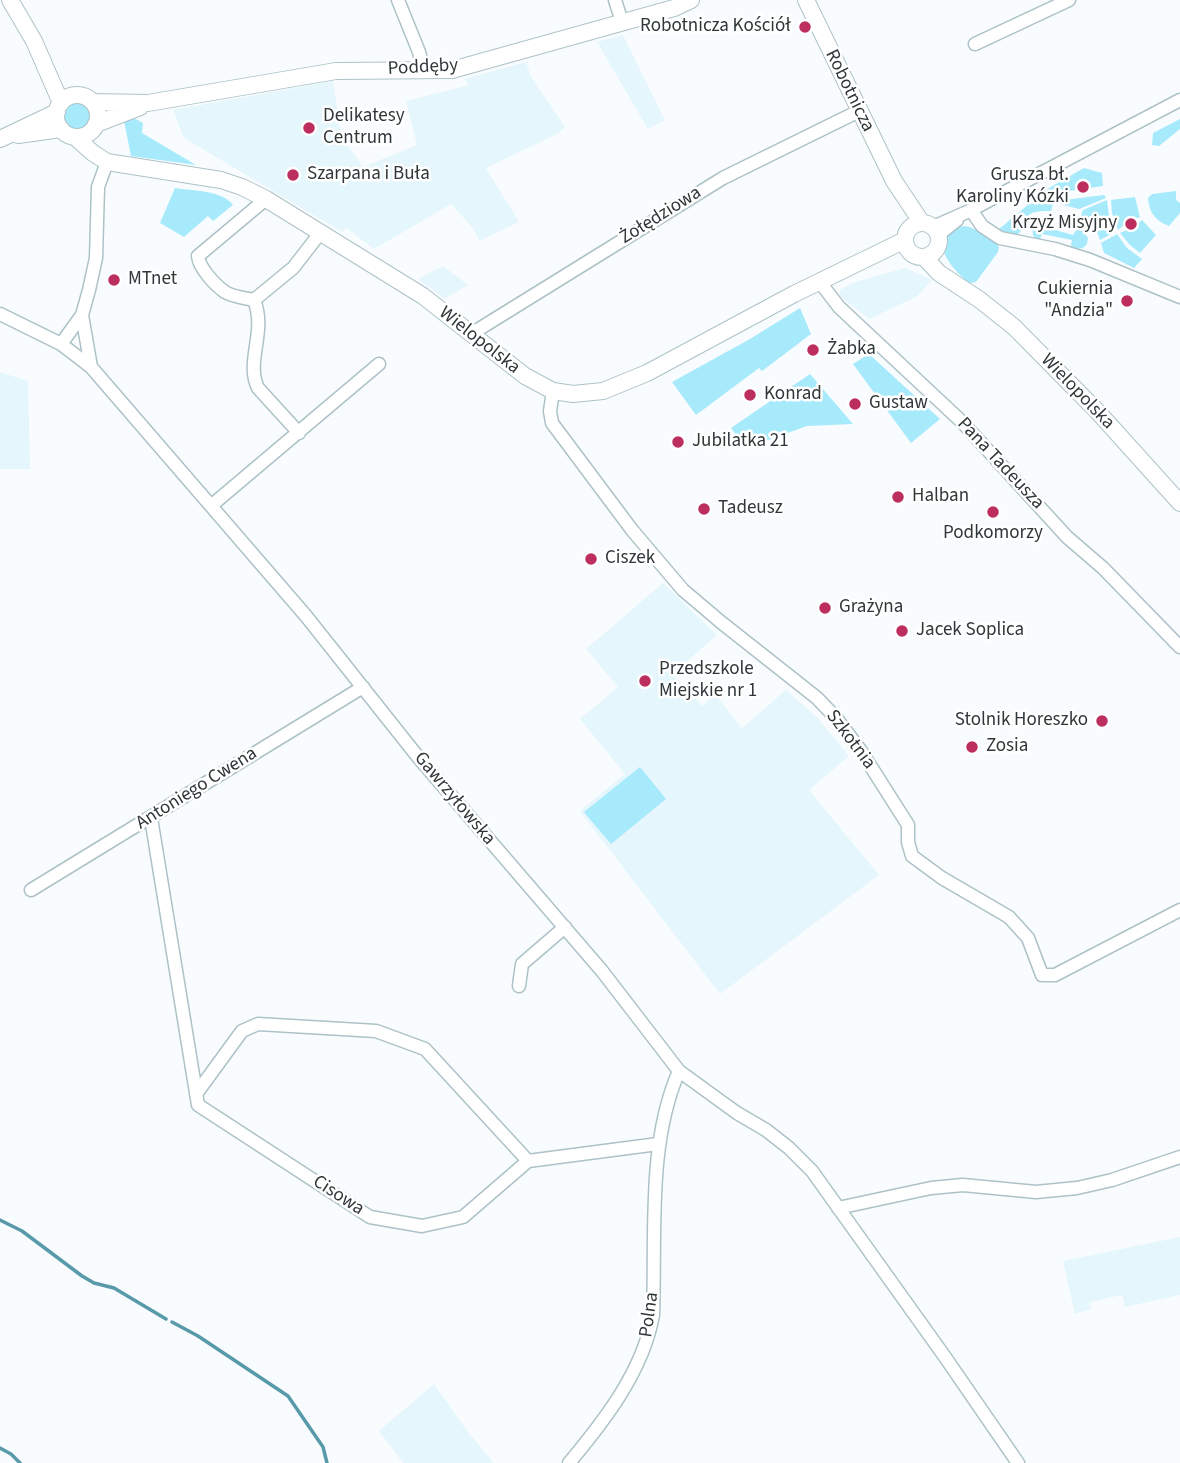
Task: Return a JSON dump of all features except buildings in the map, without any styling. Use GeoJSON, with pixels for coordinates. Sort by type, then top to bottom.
{"type":"FeatureCollection","features":[{"type":"Feature","properties":{"kind":"street"},"geometry":{"type":"LineString","coordinates":[[4,137],[88,134],[95,126],[98,113],[93,103],[76,95],[34,41],[10,0]]}},
{"type":"Feature","properties":{"kind":"street"},"geometry":{"type":"LineString","coordinates":[[398,0],[424,71]]}},
{"type":"Feature","properties":{"kind":"street"},"geometry":{"type":"LineString","coordinates":[[615,0],[622,22]]}},
{"type":"Feature","properties":{"kind":"street","name":"Poddęby"},"geometry":{"type":"LineString","coordinates":[[93,103],[148,103],[336,71],[452,70],[674,8],[691,0]]}},
{"type":"Feature","properties":{"kind":"street","name":"Robotnicza"},"geometry":{"type":"LineString","coordinates":[[806,0],[922,239]]}},
{"type":"Feature","properties":{"kind":"street"},"geometry":{"type":"LineString","coordinates":[[975,44],[1069,0]]}},
{"type":"Feature","properties":{"kind":"street"},"geometry":{"type":"LineString","coordinates":[[34,41],[59,107],[56,118],[68,133]]}},
{"type":"Feature","properties":{"kind":"street"},"geometry":{"type":"LineString","coordinates":[[4,137],[76,95]]}},
{"type":"Feature","properties":{"kind":"street"},"geometry":{"type":"LineString","coordinates":[[922,239],[969,211],[1180,100]]}},
{"type":"Feature","properties":{"kind":"street","name":"Poddęby"},"geometry":{"type":"LineString","coordinates":[[95,126],[148,103]]}},
{"type":"Feature","properties":{"kind":"street","name":"Żołędziowa"},"geometry":{"type":"LineString","coordinates":[[471,334],[723,178],[859,111]]}},
{"type":"Feature","properties":{"kind":"street"},"geometry":{"type":"LineString","coordinates":[[61,344],[82,315],[96,258],[99,187],[107,162],[95,126]]}},
{"type":"Feature","properties":{"kind":"street","name":"Wielopolska"},"geometry":{"type":"LineString","coordinates":[[68,133],[107,162],[221,180],[266,200],[423,296],[525,376],[553,391],[584,394],[617,386],[819,281],[922,239],[939,273],[1014,327],[1098,412],[1180,503]]}},
{"type":"Feature","properties":{"kind":"street"},"geometry":{"type":"LineString","coordinates":[[254,300],[226,293],[205,272],[198,256],[266,200]]}},
{"type":"Feature","properties":{"kind":"street"},"geometry":{"type":"LineString","coordinates":[[969,211],[982,226],[1000,237],[1090,260],[1180,298]]}},
{"type":"Feature","properties":{"kind":"street"},"geometry":{"type":"LineString","coordinates":[[254,300],[293,268],[321,232]]}},
{"type":"Feature","properties":{"kind":"street","name":"Pana Tadeusza"},"geometry":{"type":"LineString","coordinates":[[819,281],[839,307],[962,422],[1067,537],[1103,568],[1180,647]]}},
{"type":"Feature","properties":{"kind":"street"},"geometry":{"type":"LineString","coordinates":[[254,300],[260,324],[253,372],[255,382],[299,433]]}},
{"type":"Feature","properties":{"kind":"street","name":"Gawrzyłowska"},"geometry":{"type":"LineString","coordinates":[[0,314],[61,344],[91,367],[212,505],[418,757],[565,927],[679,1071],[789,1148],[812,1171],[1018,1463]]}},
{"type":"Feature","properties":{"kind":"street"},"geometry":{"type":"LineString","coordinates":[[82,315],[91,367]]}},
{"type":"Feature","properties":{"kind":"street"},"geometry":{"type":"LineString","coordinates":[[212,505],[379,364]]}},
{"type":"Feature","properties":{"kind":"street","name":"Szkotnia"},"geometry":{"type":"LineString","coordinates":[[553,391],[550,411],[552,423],[653,557],[683,590],[831,712],[861,751],[908,825],[908,842],[912,856],[942,878],[1009,917],[1028,938],[1042,975],[1055,975],[1180,910]]}},
{"type":"Feature","properties":{"kind":"street","name":"Antoniego Cwena"},"geometry":{"type":"LineString","coordinates":[[32,890],[363,687]]}},
{"type":"Feature","properties":{"kind":"street"},"geometry":{"type":"LineString","coordinates":[[151,818],[196,1094]]}},
{"type":"Feature","properties":{"kind":"street"},"geometry":{"type":"LineString","coordinates":[[519,986],[522,964],[565,927]]}},
{"type":"Feature","properties":{"kind":"street"},"geometry":{"type":"LineString","coordinates":[[196,1094],[242,1031],[258,1024],[376,1031],[425,1049],[528,1161],[659,1144]]}},
{"type":"Feature","properties":{"kind":"street","name":"Polna"},"geometry":{"type":"LineString","coordinates":[[569,1463],[614,1402],[642,1355],[649,1337],[653,1315],[659,1144],[672,1088],[679,1071]]}},
{"type":"Feature","properties":{"kind":"street","name":"Cisowa"},"geometry":{"type":"LineString","coordinates":[[196,1094],[198,1105],[370,1217],[422,1226],[463,1217],[528,1161]]}},
{"type":"Feature","properties":{"kind":"street"},"geometry":{"type":"LineString","coordinates":[[838,1208],[931,1188],[962,1185],[1036,1192],[1077,1188],[1112,1180],[1180,1157]]}},
{"type":"Feature","properties":{"kind":"shaded area"},"geometry":{"type":"Polygon","coordinates":[[[623,35],[665,120],[648,129],[597,42],[623,35]]]}},
{"type":"Feature","properties":{"kind":"shaded area"},"geometry":{"type":"Polygon","coordinates":[[[526,62],[531,77],[565,127],[559,133],[486,168],[519,222],[480,241],[472,227],[451,204],[374,249],[346,228],[342,232],[184,138],[173,110],[333,81],[341,135],[363,167],[417,145],[406,101],[469,85],[464,79],[526,62]]]}},
{"type":"Feature","properties":{"kind":"shaded area"},"geometry":{"type":"Polygon","coordinates":[[[77,102],[87,106],[91,116],[87,126],[77,130],[67,126],[63,116],[67,106],[77,102]]]}},
{"type":"Feature","properties":{"kind":"shaded area"},"geometry":{"type":"Polygon","coordinates":[[[134,118],[143,123],[142,133],[196,165],[131,156],[124,121],[134,118]]]}},
{"type":"Feature","properties":{"kind":"shaded area"},"geometry":{"type":"Polygon","coordinates":[[[1180,119],[1180,129],[1159,146],[1152,145],[1153,133],[1180,119]]]}},
{"type":"Feature","properties":{"kind":"shaded area"},"geometry":{"type":"Polygon","coordinates":[[[1084,168],[1102,173],[1103,186],[1035,196],[1084,168]]]}},
{"type":"Feature","properties":{"kind":"shaded area"},"geometry":{"type":"Polygon","coordinates":[[[175,188],[222,196],[233,205],[213,221],[208,216],[184,237],[160,223],[175,188]]]}},
{"type":"Feature","properties":{"kind":"shaded area"},"geometry":{"type":"Polygon","coordinates":[[[1176,191],[1180,213],[1169,226],[1154,216],[1148,198],[1152,194],[1176,191]]]}},
{"type":"Feature","properties":{"kind":"shaded area"},"geometry":{"type":"Polygon","coordinates":[[[1104,195],[1106,198],[1079,209],[1056,203],[1057,201],[1104,195]]]}},
{"type":"Feature","properties":{"kind":"shaded area"},"geometry":{"type":"Polygon","coordinates":[[[1135,197],[1140,217],[1129,221],[1118,230],[1111,200],[1135,197]]]}},
{"type":"Feature","properties":{"kind":"shaded area"},"geometry":{"type":"Polygon","coordinates":[[[1107,200],[1115,232],[1100,240],[1095,227],[1081,216],[1083,210],[1107,200]]]}},
{"type":"Feature","properties":{"kind":"shaded area"},"geometry":{"type":"Polygon","coordinates":[[[1054,201],[1051,211],[1030,214],[1017,235],[998,230],[1029,204],[1054,201]]]}},
{"type":"Feature","properties":{"kind":"shaded area"},"geometry":{"type":"Polygon","coordinates":[[[1040,219],[1045,220],[1045,227],[1073,235],[1077,229],[1083,231],[1088,238],[1087,244],[1083,248],[1074,249],[1072,240],[1042,234],[1040,239],[1036,239],[1032,226],[1040,219]]]}},
{"type":"Feature","properties":{"kind":"shaded area"},"geometry":{"type":"Polygon","coordinates":[[[1142,220],[1156,235],[1140,253],[1120,233],[1142,220]]]}},
{"type":"Feature","properties":{"kind":"shaded area"},"geometry":{"type":"Polygon","coordinates":[[[964,226],[993,240],[999,247],[976,282],[969,283],[944,253],[945,237],[964,226]]]}},
{"type":"Feature","properties":{"kind":"shaded area"},"geometry":{"type":"Polygon","coordinates":[[[1117,234],[1127,248],[1142,259],[1134,268],[1104,253],[1101,243],[1117,234]]]}},
{"type":"Feature","properties":{"kind":"shaded area"},"geometry":{"type":"Polygon","coordinates":[[[443,266],[468,285],[445,299],[418,279],[443,266]]]}},
{"type":"Feature","properties":{"kind":"shaded area"},"geometry":{"type":"Polygon","coordinates":[[[905,268],[932,280],[916,297],[869,319],[840,296],[840,290],[852,283],[905,268]]]}},
{"type":"Feature","properties":{"kind":"shaded area"},"geometry":{"type":"Polygon","coordinates":[[[800,308],[811,334],[762,371],[759,368],[696,415],[672,382],[800,308]]]}},
{"type":"Feature","properties":{"kind":"shaded area"},"geometry":{"type":"Polygon","coordinates":[[[869,354],[940,419],[911,443],[853,364],[869,354]]]}},
{"type":"Feature","properties":{"kind":"shaded area"},"geometry":{"type":"Polygon","coordinates":[[[0,372],[28,381],[30,469],[0,469],[0,372]]]}},
{"type":"Feature","properties":{"kind":"shaded area"},"geometry":{"type":"Polygon","coordinates":[[[810,374],[853,424],[807,426],[746,448],[731,428],[810,374]]]}},
{"type":"Feature","properties":{"kind":"shaded area"},"geometry":{"type":"Polygon","coordinates":[[[663,583],[717,635],[672,674],[702,706],[715,694],[742,728],[786,690],[818,718],[849,756],[809,790],[879,875],[720,994],[580,811],[625,774],[580,719],[618,687],[586,649],[663,583]]]}},
{"type":"Feature","properties":{"kind":"shaded area"},"geometry":{"type":"Polygon","coordinates":[[[640,767],[666,799],[611,844],[584,812],[640,767]]]}},
{"type":"Feature","properties":{"kind":"shaded area"},"geometry":{"type":"Polygon","coordinates":[[[1180,1237],[1180,1295],[1125,1307],[1122,1295],[1090,1302],[1091,1309],[1075,1314],[1063,1261],[1180,1237]]]}},
{"type":"Feature","properties":{"kind":"shaded area"},"geometry":{"type":"Polygon","coordinates":[[[434,1384],[493,1462],[403,1463],[379,1431],[434,1384]]]}},
{"type":"Feature","properties":{"kind":"waterway"},"geometry":{"type":"LineString","coordinates":[[0,1220],[22,1231],[82,1276],[94,1283],[114,1288],[166,1319]]}},
{"type":"Feature","properties":{"kind":"waterway"},"geometry":{"type":"LineString","coordinates":[[172,1322],[198,1336],[288,1396],[323,1447],[327,1463]]}},
{"type":"Feature","properties":{"kind":"waterway"},"geometry":{"type":"LineString","coordinates":[[0,1448],[20,1463]]}},
{"type":"Feature","properties":{"kind":"place","name":"Robotnicza Kościół"},"geometry":{"type":"Point","coordinates":[805,27]}},
{"type":"Feature","properties":{"kind":"place","name":"Delikatesy Centrum"},"geometry":{"type":"Point","coordinates":[309,128]}},
{"type":"Feature","properties":{"kind":"place","name":"Szarpana i Buła"},"geometry":{"type":"Point","coordinates":[293,175]}},
{"type":"Feature","properties":{"kind":"place","name":"Grusza bł. Karoliny Kózki"},"geometry":{"type":"Point","coordinates":[1083,187]}},
{"type":"Feature","properties":{"kind":"place","name":"Krzyż Misyjny"},"geometry":{"type":"Point","coordinates":[1131,224]}},
{"type":"Feature","properties":{"kind":"place","name":"MTnet"},"geometry":{"type":"Point","coordinates":[114,280]}},
{"type":"Feature","properties":{"kind":"place","name":"Cukiernia \"Andzia\""},"geometry":{"type":"Point","coordinates":[1127,301]}},
{"type":"Feature","properties":{"kind":"place","name":"Żabka"},"geometry":{"type":"Point","coordinates":[813,350]}},
{"type":"Feature","properties":{"kind":"place","name":"Konrad"},"geometry":{"type":"Point","coordinates":[750,395]}},
{"type":"Feature","properties":{"kind":"place","name":"Gustaw"},"geometry":{"type":"Point","coordinates":[855,404]}},
{"type":"Feature","properties":{"kind":"place","name":"Jubilatka 21"},"geometry":{"type":"Point","coordinates":[678,442]}},
{"type":"Feature","properties":{"kind":"place","name":"Halban"},"geometry":{"type":"Point","coordinates":[898,497]}},
{"type":"Feature","properties":{"kind":"place","name":"Tadeusz"},"geometry":{"type":"Point","coordinates":[704,509]}},
{"type":"Feature","properties":{"kind":"place","name":"Podkomorzy"},"geometry":{"type":"Point","coordinates":[993,512]}},
{"type":"Feature","properties":{"kind":"place","name":"Ciszek"},"geometry":{"type":"Point","coordinates":[591,559]}},
{"type":"Feature","properties":{"kind":"place","name":"Grażyna"},"geometry":{"type":"Point","coordinates":[825,608]}},
{"type":"Feature","properties":{"kind":"place","name":"Jacek Soplica"},"geometry":{"type":"Point","coordinates":[902,631]}},
{"type":"Feature","properties":{"kind":"place","name":"Przedszkole Miejskie nr 1"},"geometry":{"type":"Point","coordinates":[645,681]}},
{"type":"Feature","properties":{"kind":"place","name":"Stolnik Horeszko"},"geometry":{"type":"Point","coordinates":[1102,721]}},
{"type":"Feature","properties":{"kind":"place","name":"Zosia"},"geometry":{"type":"Point","coordinates":[972,747]}}]}
